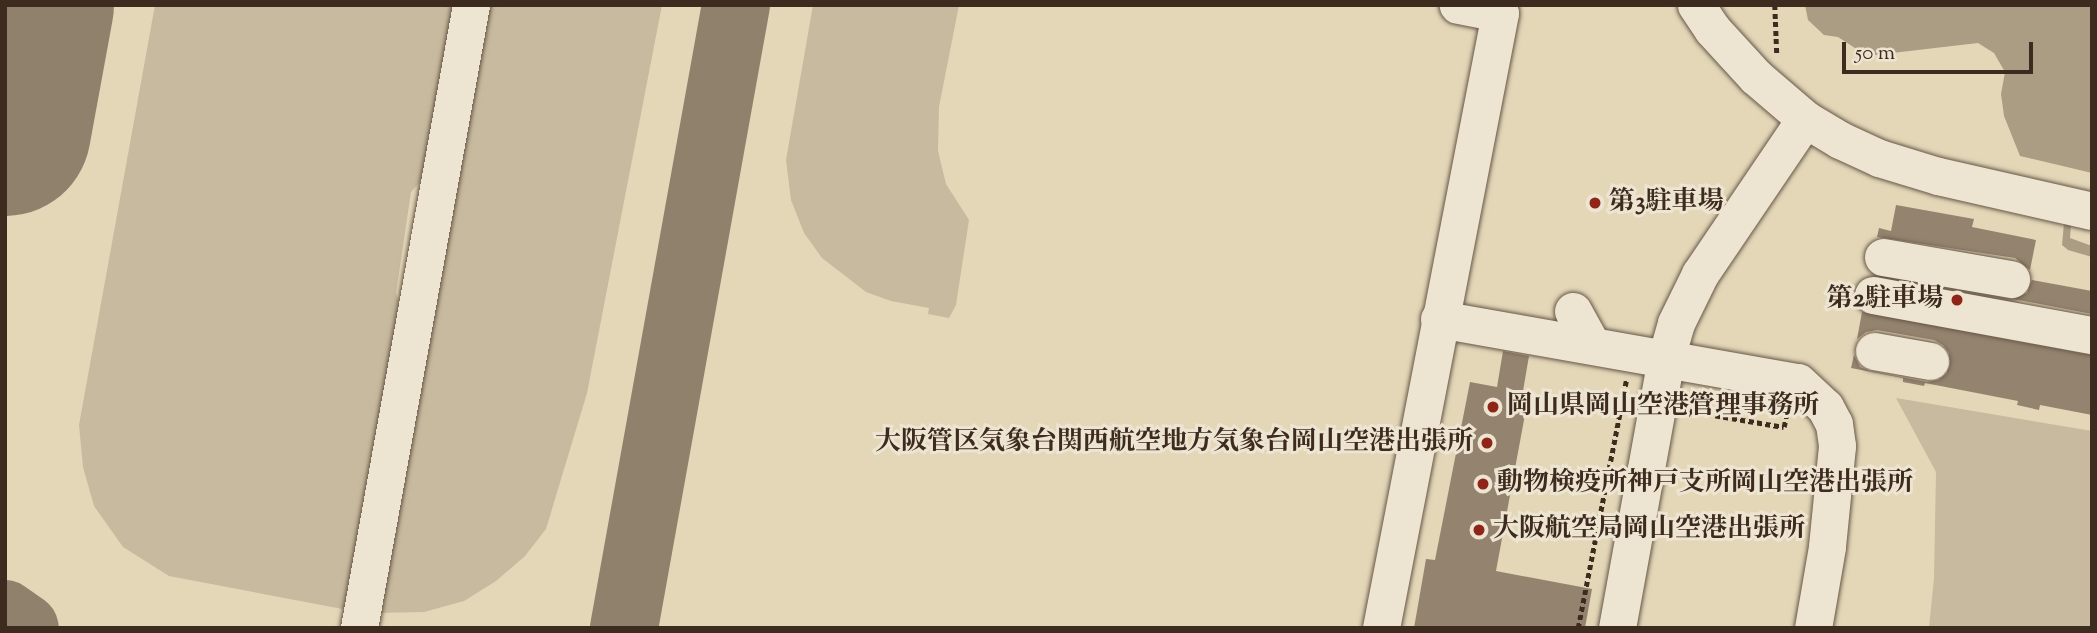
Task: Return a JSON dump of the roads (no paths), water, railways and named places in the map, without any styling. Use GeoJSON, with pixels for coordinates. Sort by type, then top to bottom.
{"type":"FeatureCollection","features":[{"type":"Feature","properties":{"kind":"street"},"geometry":{"type":"LineString","coordinates":[[359,628],[471,5]]}},
{"type":"Feature","properties":{"kind":"street"},"geometry":{"type":"LineString","coordinates":[[1381,628],[1500,13],[1458,5]]}},
{"type":"Feature","properties":{"kind":"street"},"geometry":{"type":"LineString","coordinates":[[1696,5],[1712,29],[1745,65],[1805,119],[1880,158],[1976,185],[2092,211]]}},
{"type":"Feature","properties":{"kind":"street"},"geometry":{"type":"LineString","coordinates":[[1617,628],[1666,358],[1676,323],[1700,274],[1805,119]]}},
{"type":"Feature","properties":{"kind":"street"},"geometry":{"type":"LineString","coordinates":[[1883,257],[2011,279]]}},
{"type":"Feature","properties":{"kind":"street"},"geometry":{"type":"LineString","coordinates":[[1873,295],[2092,335]]}},
{"type":"Feature","properties":{"kind":"street"},"geometry":{"type":"LineString","coordinates":[[1573,311],[1592,345]]}},
{"type":"Feature","properties":{"kind":"street"},"geometry":{"type":"LineString","coordinates":[[1439,318],[1666,358],[1794,385],[1825,407],[1834,424],[1837,446],[1827,547],[1813,628]]}},
{"type":"Feature","properties":{"kind":"street"},"geometry":{"type":"LineString","coordinates":[[1874,351],[1930,361]]}},
{"type":"Feature","properties":{"kind":"place","name":"第3駐車場"},"geometry":{"type":"Point","coordinates":[1595,203]}},
{"type":"Feature","properties":{"kind":"place","name":"第2駐車場"},"geometry":{"type":"Point","coordinates":[1957,300]}},
{"type":"Feature","properties":{"kind":"place","name":"岡山県岡山空港管理事務所"},"geometry":{"type":"Point","coordinates":[1493,407]}},
{"type":"Feature","properties":{"kind":"place","name":"大阪管区気象台関西航空地方気象台岡山空港出張所"},"geometry":{"type":"Point","coordinates":[1487,443]}},
{"type":"Feature","properties":{"kind":"place","name":"動物検疫所神戸支所岡山空港出張所"},"geometry":{"type":"Point","coordinates":[1483,484]}},
{"type":"Feature","properties":{"kind":"place","name":"大阪航空局岡山空港出張所"},"geometry":{"type":"Point","coordinates":[1479,530]}}]}
